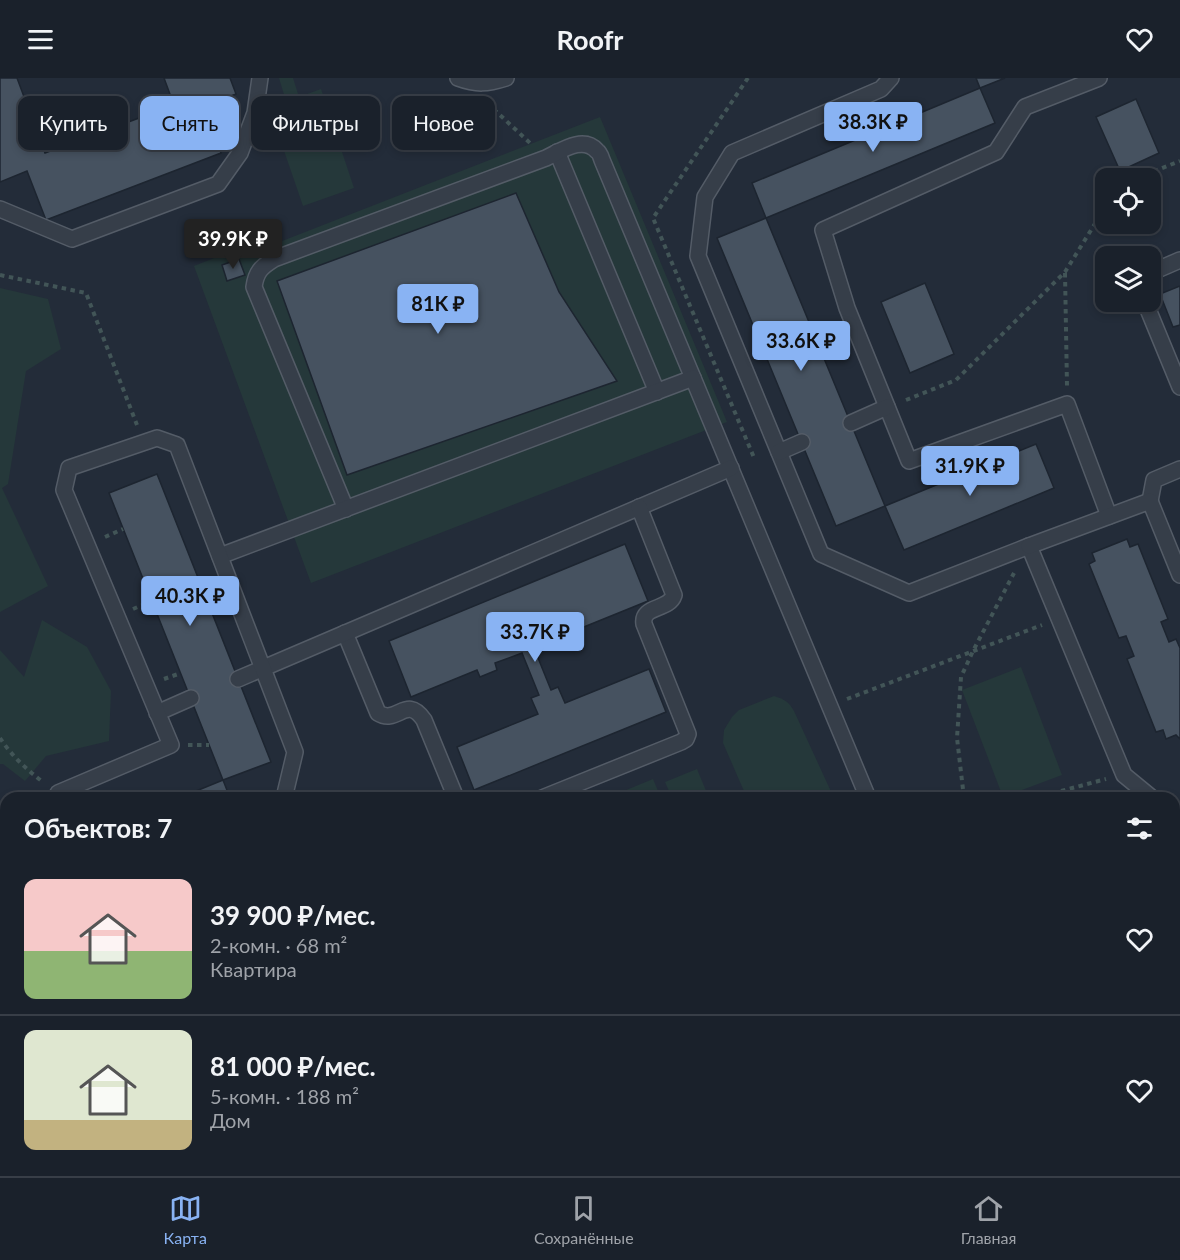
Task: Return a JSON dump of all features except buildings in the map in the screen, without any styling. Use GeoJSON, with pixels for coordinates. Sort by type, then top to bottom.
{"type":"FeatureCollection","features":[{"type":"Feature","properties":{"kind":"lane"},"geometry":{"type":"LineString","coordinates":[[0,209],[72,239],[218,184],[240,153],[255,113],[260,78]]}},
{"type":"Feature","properties":{"kind":"lane"},"geometry":{"type":"LineString","coordinates":[[460,79],[474,83],[489,83],[506,78]]}},
{"type":"Feature","properties":{"kind":"lane"},"geometry":{"type":"LineString","coordinates":[[891,78],[881,89],[732,153],[705,197],[698,256],[821,554],[909,593],[1150,501]]}},
{"type":"Feature","properties":{"kind":"lane"},"geometry":{"type":"LineString","coordinates":[[1099,78],[1072,83],[1025,107],[996,152],[824,230],[847,308],[909,461],[1067,404],[1109,516]]}},
{"type":"Feature","properties":{"kind":"lane"},"geometry":{"type":"LineString","coordinates":[[346,509],[254,287],[255,277],[263,266],[274,259],[578,144],[586,144],[597,150],[866,792]]}},
{"type":"Feature","properties":{"kind":"lane"},"geometry":{"type":"LineString","coordinates":[[551,155],[657,392]]}},
{"type":"Feature","properties":{"kind":"lane"},"geometry":{"type":"LineString","coordinates":[[1161,268],[1180,260]]}},
{"type":"Feature","properties":{"kind":"lane"},"geometry":{"type":"LineString","coordinates":[[1149,312],[1180,387]]}},
{"type":"Feature","properties":{"kind":"lane"},"geometry":{"type":"LineString","coordinates":[[220,556],[693,378]]}},
{"type":"Feature","properties":{"kind":"lane"},"geometry":{"type":"LineString","coordinates":[[851,423],[887,408]]}},
{"type":"Feature","properties":{"kind":"lane"},"geometry":{"type":"LineString","coordinates":[[60,792],[171,745],[64,490],[69,468],[158,438],[177,445],[295,752],[285,792]]}},
{"type":"Feature","properties":{"kind":"lane"},"geometry":{"type":"LineString","coordinates":[[779,452],[802,442]]}},
{"type":"Feature","properties":{"kind":"lane"},"geometry":{"type":"LineString","coordinates":[[238,679],[731,468]]}},
{"type":"Feature","properties":{"kind":"lane"},"geometry":{"type":"LineString","coordinates":[[1180,469],[1155,480],[1150,501],[1180,576]]}},
{"type":"Feature","properties":{"kind":"lane"},"geometry":{"type":"LineString","coordinates":[[557,792],[681,742],[688,734],[644,624],[643,619],[648,612],[672,601],[674,595],[639,507]]}},
{"type":"Feature","properties":{"kind":"lane"},"geometry":{"type":"LineString","coordinates":[[1029,546],[1124,775],[1145,792]]}},
{"type":"Feature","properties":{"kind":"lane"},"geometry":{"type":"LineString","coordinates":[[345,633],[378,713],[384,717],[406,710],[419,712],[454,792]]}},
{"type":"Feature","properties":{"kind":"lane"},"geometry":{"type":"LineString","coordinates":[[157,713],[190,698]]}},
{"type":"Feature","properties":{"kind":"path"},"geometry":{"type":"LineString","coordinates":[[460,79],[551,155]]}},
{"type":"Feature","properties":{"kind":"path"},"geometry":{"type":"LineString","coordinates":[[1161,169],[1180,161]]}},
{"type":"Feature","properties":{"kind":"path"},"geometry":{"type":"LineString","coordinates":[[887,408],[956,380],[1065,272],[1095,224]]}},
{"type":"Feature","properties":{"kind":"path"},"geometry":{"type":"LineString","coordinates":[[1065,272],[1067,404]]}},
{"type":"Feature","properties":{"kind":"path"},"geometry":{"type":"LineString","coordinates":[[0,275],[86,293],[144,442]]}},
{"type":"Feature","properties":{"kind":"path"},"geometry":{"type":"LineString","coordinates":[[731,468],[779,452]]}},
{"type":"Feature","properties":{"kind":"path"},"geometry":{"type":"LineString","coordinates":[[963,792],[957,738],[961,677],[1029,546]]}},
{"type":"Feature","properties":{"kind":"path"},"geometry":{"type":"LineString","coordinates":[[830,705],[1059,619]]}},
{"type":"Feature","properties":{"kind":"path"},"geometry":{"type":"LineString","coordinates":[[0,738],[32,773]]}},
{"type":"Feature","properties":{"kind":"path"},"geometry":{"type":"LineString","coordinates":[[1058,792],[1124,775]]}},
{"type":"Feature","properties":{"kind":"shaded area"},"geometry":{"type":"Polygon","coordinates":[[[279,78],[293,78],[299,96],[284,96],[279,78]]]}},
{"type":"Feature","properties":{"kind":"shaded area"},"geometry":{"type":"Polygon","coordinates":[[[321,89],[323,96],[302,96],[321,89]]]}},
{"type":"Feature","properties":{"kind":"shaded area"},"geometry":{"type":"Polygon","coordinates":[[[600,117],[727,422],[311,583],[194,266],[242,247],[246,255],[600,117]]]}},
{"type":"Feature","properties":{"kind":"shaded area"},"geometry":{"type":"Polygon","coordinates":[[[284,150],[341,150],[354,188],[303,206],[284,150]]]}},
{"type":"Feature","properties":{"kind":"shaded area"},"geometry":{"type":"Polygon","coordinates":[[[0,288],[48,299],[61,349],[26,371],[8,484],[2,488],[48,586],[0,612],[0,288]]]}},
{"type":"Feature","properties":{"kind":"shaded area"},"geometry":{"type":"Polygon","coordinates":[[[42,620],[87,647],[111,691],[109,741],[46,756],[25,781],[0,764],[0,650],[24,677],[42,620]]]}},
{"type":"Feature","properties":{"kind":"shaded area"},"geometry":{"type":"Polygon","coordinates":[[[1021,667],[1062,775],[1016,792],[1001,792],[962,690],[1021,667]]]}},
{"type":"Feature","properties":{"kind":"shaded area"},"geometry":{"type":"Polygon","coordinates":[[[774,696],[786,701],[794,711],[831,792],[744,792],[723,743],[724,730],[739,710],[774,696]]]}},
{"type":"Feature","properties":{"kind":"shaded area"},"geometry":{"type":"Polygon","coordinates":[[[697,769],[707,792],[669,792],[665,782],[697,769]]]}},
{"type":"Feature","properties":{"kind":"shaded area"},"geometry":{"type":"Polygon","coordinates":[[[653,779],[658,792],[622,792],[653,779]]]}}]}
